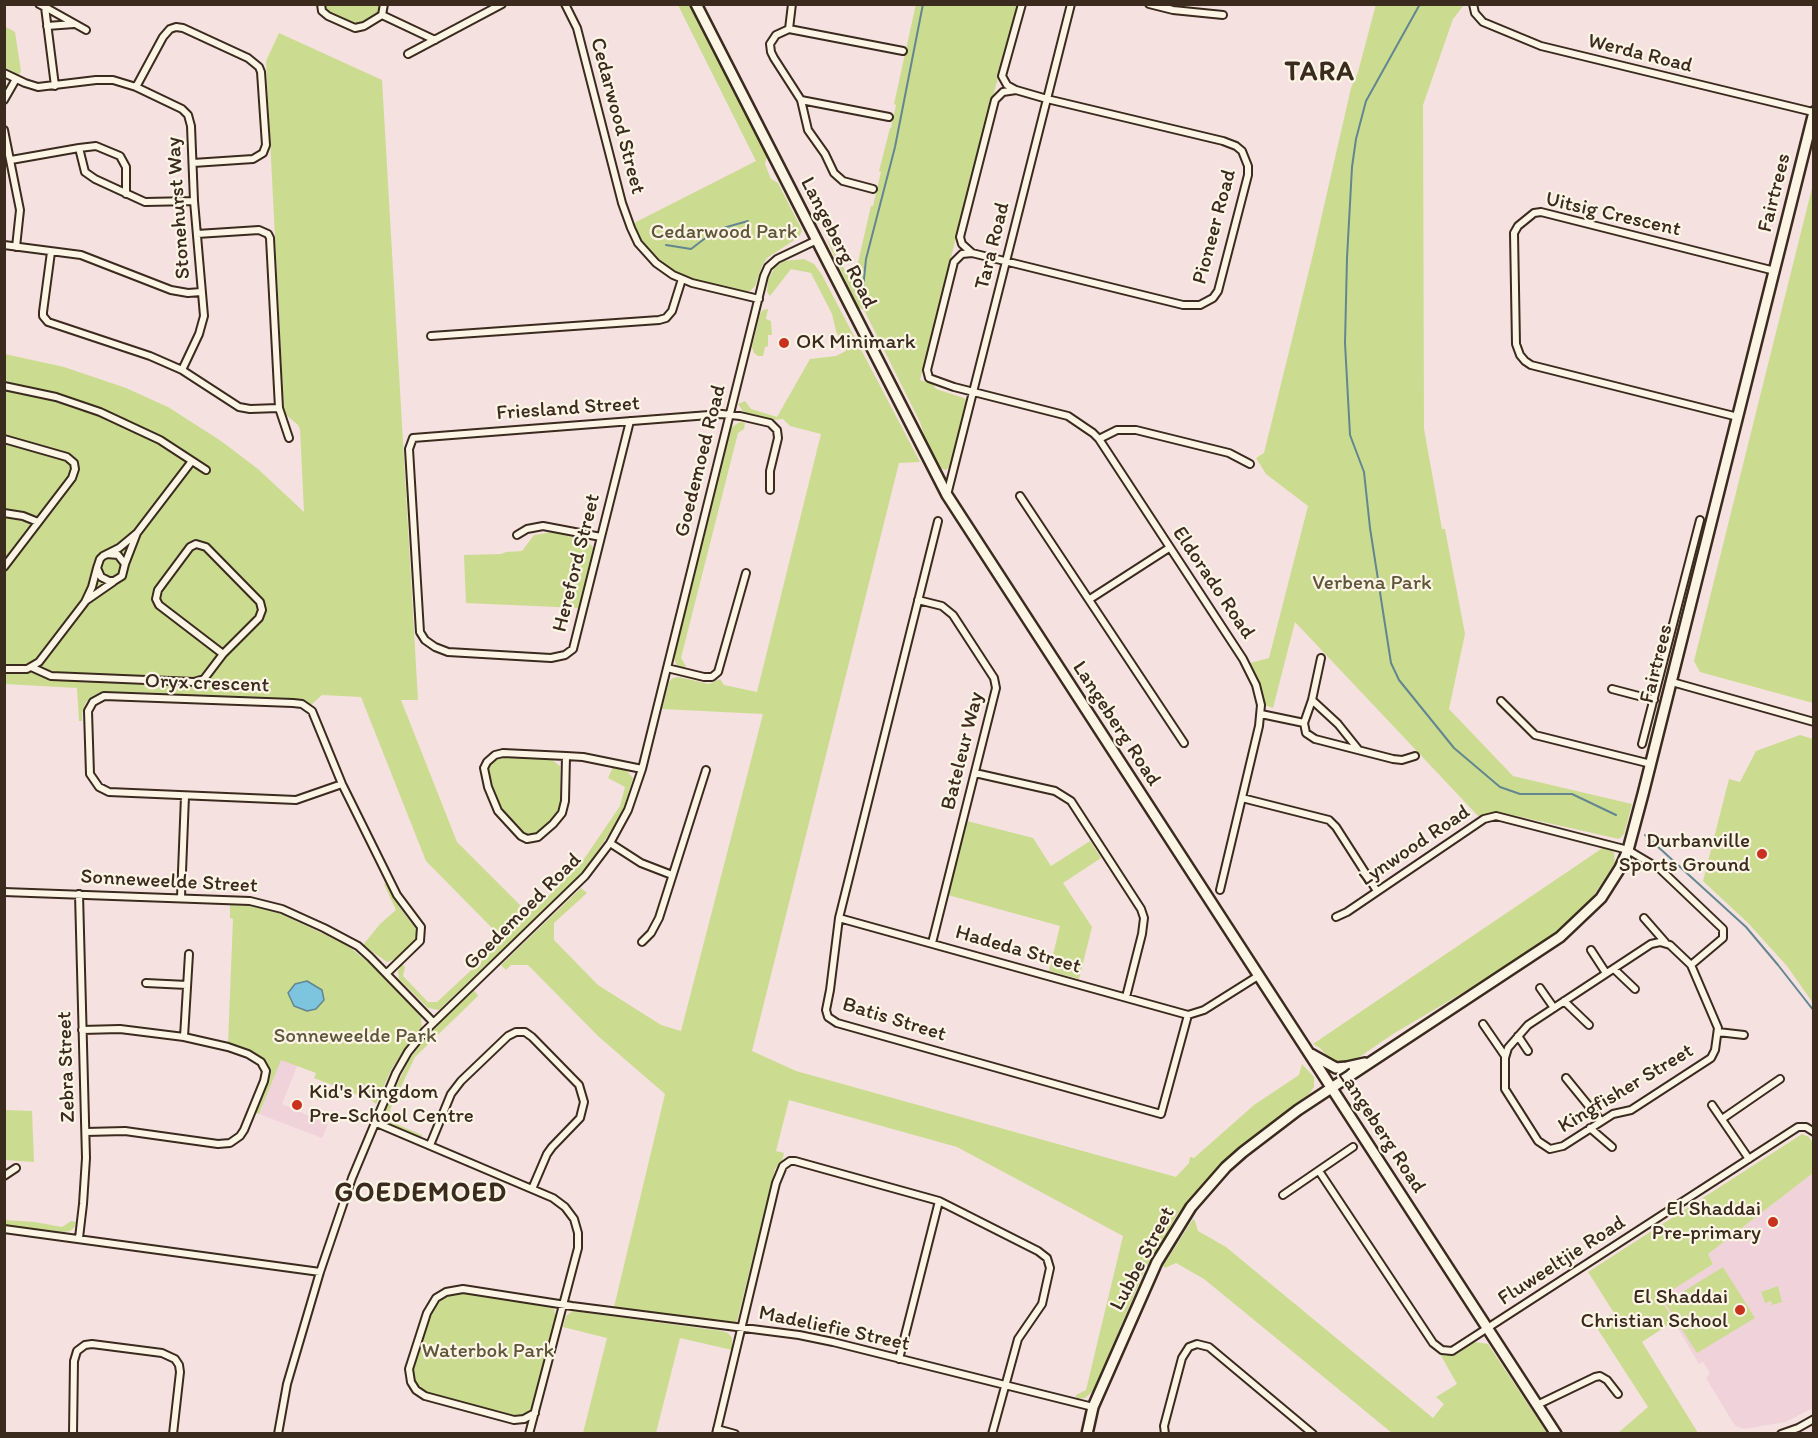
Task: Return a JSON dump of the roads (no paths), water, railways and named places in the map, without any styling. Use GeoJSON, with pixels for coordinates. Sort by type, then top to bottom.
{"type":"FeatureCollection","features":[{"type":"Feature","properties":{"kind":"main road","name":"Langeberg Road"},"geometry":{"type":"LineString","coordinates":[[696,4],[947,495],[1556,1434]]}},
{"type":"Feature","properties":{"kind":"main road","name":"Fairtrees"},"geometry":{"type":"LineString","coordinates":[[1331,1089],[1542,950],[1573,926],[1605,893],[1628,850],[1672,682],[1813,112]]}},
{"type":"Feature","properties":{"kind":"main road"},"geometry":{"type":"LineString","coordinates":[[1306,1051],[1335,1068],[1371,1061]]}},
{"type":"Feature","properties":{"kind":"main road","name":"Lubbe Street"},"geometry":{"type":"LineString","coordinates":[[1087,1434],[1093,1407],[1157,1262],[1191,1207],[1243,1152],[1283,1120],[1331,1089]]}},
{"type":"Feature","properties":{"kind":"street"},"geometry":{"type":"LineString","coordinates":[[321,4],[324,14],[355,28],[364,26],[382,15],[384,4]]}},
{"type":"Feature","properties":{"kind":"street"},"geometry":{"type":"LineString","coordinates":[[408,54],[502,4]]}},
{"type":"Feature","properties":{"kind":"street","name":"Cedarwood Street"},"geometry":{"type":"LineString","coordinates":[[566,4],[581,41],[631,228],[638,243],[664,270],[682,279],[759,299]]}},
{"type":"Feature","properties":{"kind":"street"},"geometry":{"type":"LineString","coordinates":[[789,29],[792,4]]}},
{"type":"Feature","properties":{"kind":"street"},"geometry":{"type":"LineString","coordinates":[[1016,90],[1007,86],[1002,76],[1022,4]]}},
{"type":"Feature","properties":{"kind":"street","name":"Tara Road"},"geometry":{"type":"LineString","coordinates":[[947,495],[1071,4]]}},
{"type":"Feature","properties":{"kind":"street"},"geometry":{"type":"LineString","coordinates":[[1149,4],[1173,10],[1223,15]]}},
{"type":"Feature","properties":{"kind":"street","name":"Werda Road"},"geometry":{"type":"LineString","coordinates":[[1473,4],[1475,13],[1483,22],[1541,46],[1813,112]]}},
{"type":"Feature","properties":{"kind":"street"},"geometry":{"type":"LineString","coordinates":[[42,6],[86,30]]}},
{"type":"Feature","properties":{"kind":"street"},"geometry":{"type":"LineString","coordinates":[[42,6],[55,86]]}},
{"type":"Feature","properties":{"kind":"street"},"geometry":{"type":"LineString","coordinates":[[382,15],[435,40]]}},
{"type":"Feature","properties":{"kind":"street"},"geometry":{"type":"LineString","coordinates":[[47,26],[75,24]]}},
{"type":"Feature","properties":{"kind":"street"},"geometry":{"type":"LineString","coordinates":[[136,87],[163,37],[170,29],[176,27],[196,34],[257,64],[261,72],[266,145],[263,153],[253,159],[193,162]]}},
{"type":"Feature","properties":{"kind":"street"},"geometry":{"type":"LineString","coordinates":[[873,189],[843,181],[834,173],[825,154],[808,130],[801,100],[770,48],[776,34],[789,29],[903,51]]}},
{"type":"Feature","properties":{"kind":"street","name":"Stonehurst Way"},"geometry":{"type":"LineString","coordinates":[[4,73],[34,87],[108,79],[136,87],[182,109],[188,115],[201,292],[180,292],[81,255],[4,245]]}},
{"type":"Feature","properties":{"kind":"street"},"geometry":{"type":"LineString","coordinates":[[4,100],[16,79]]}},
{"type":"Feature","properties":{"kind":"street"},"geometry":{"type":"LineString","coordinates":[[972,253],[962,244],[960,237],[995,100],[1003,92],[1016,90]]}},
{"type":"Feature","properties":{"kind":"street","name":"Pioneer Road"},"geometry":{"type":"LineString","coordinates":[[972,253],[1184,305],[1207,303],[1218,291],[1248,175],[1246,158],[1242,152],[1231,144],[1016,90]]}},
{"type":"Feature","properties":{"kind":"street"},"geometry":{"type":"LineString","coordinates":[[801,100],[890,117]]}},
{"type":"Feature","properties":{"kind":"street"},"geometry":{"type":"LineString","coordinates":[[4,130],[20,210],[16,247]]}},
{"type":"Feature","properties":{"kind":"street"},"geometry":{"type":"LineString","coordinates":[[11,160],[96,146],[120,156],[126,167],[126,194]]}},
{"type":"Feature","properties":{"kind":"street"},"geometry":{"type":"LineString","coordinates":[[79,148],[84,168],[89,176],[126,194],[145,202],[194,201]]}},
{"type":"Feature","properties":{"kind":"street","name":"Uitsig Crescent"},"geometry":{"type":"LineString","coordinates":[[1738,417],[1535,366],[1525,361],[1516,344],[1514,233],[1518,226],[1534,213],[1541,212],[1774,270]]}},
{"type":"Feature","properties":{"kind":"street"},"geometry":{"type":"LineString","coordinates":[[197,234],[259,230],[268,234],[270,238],[279,408],[289,438]]}},
{"type":"Feature","properties":{"kind":"street","name":"Goedemoed Road"},"geometry":{"type":"LineString","coordinates":[[279,1434],[286,1384],[320,1272],[352,1178],[401,1063],[415,1043],[434,1023],[572,890],[610,843],[628,810],[642,769],[768,267],[777,259],[817,240]]}},
{"type":"Feature","properties":{"kind":"street"},"geometry":{"type":"LineString","coordinates":[[51,252],[43,312],[45,319],[52,324],[150,356],[182,370],[238,407],[279,408]]}},
{"type":"Feature","properties":{"kind":"street","name":"Eldorado Road"},"geometry":{"type":"LineString","coordinates":[[972,253],[962,254],[954,262],[927,374],[932,380],[1068,416],[1086,426],[1099,439],[1249,668],[1258,694],[1261,714],[1220,890]]}},
{"type":"Feature","properties":{"kind":"street"},"geometry":{"type":"LineString","coordinates":[[430,336],[660,320],[666,318],[672,311],[682,279]]}},
{"type":"Feature","properties":{"kind":"street"},"geometry":{"type":"LineString","coordinates":[[182,370],[204,323],[201,292]]}},
{"type":"Feature","properties":{"kind":"street"},"geometry":{"type":"LineString","coordinates":[[4,386],[56,397],[100,412],[160,440],[206,470]]}},
{"type":"Feature","properties":{"kind":"street","name":"Friesland Street"},"geometry":{"type":"LineString","coordinates":[[411,441],[416,437],[730,415],[767,422],[777,430],[778,438],[770,471],[770,490]]}},
{"type":"Feature","properties":{"kind":"street","name":"Hereford Street"},"geometry":{"type":"LineString","coordinates":[[411,441],[409,449],[420,632],[425,640],[448,652],[551,658],[565,655],[573,649],[576,642],[630,421]]}},
{"type":"Feature","properties":{"kind":"street"},"geometry":{"type":"LineString","coordinates":[[1099,439],[1117,430],[1136,430],[1229,453],[1250,464]]}},
{"type":"Feature","properties":{"kind":"street"},"geometry":{"type":"LineString","coordinates":[[4,439],[44,449],[67,457],[74,463],[74,475],[4,567]]}},
{"type":"Feature","properties":{"kind":"street"},"geometry":{"type":"LineString","coordinates":[[4,669],[31,667],[42,659],[85,602],[93,587],[100,559],[119,548],[137,533],[192,461]]}},
{"type":"Feature","properties":{"kind":"street"},"geometry":{"type":"LineString","coordinates":[[1020,496],[1184,743]]}},
{"type":"Feature","properties":{"kind":"street"},"geometry":{"type":"LineString","coordinates":[[4,513],[23,516],[38,522]]}},
{"type":"Feature","properties":{"kind":"street"},"geometry":{"type":"LineString","coordinates":[[1642,744],[1700,520]]}},
{"type":"Feature","properties":{"kind":"street","name":"Batis Street"},"geometry":{"type":"LineString","coordinates":[[938,521],[839,918],[826,1010],[828,1017],[833,1022],[1161,1114],[1188,1015]]}},
{"type":"Feature","properties":{"kind":"street"},"geometry":{"type":"LineString","coordinates":[[517,535],[527,529],[543,526],[601,537]]}},
{"type":"Feature","properties":{"kind":"street"},"geometry":{"type":"LineString","coordinates":[[85,602],[122,576],[137,533]]}},
{"type":"Feature","properties":{"kind":"street"},"geometry":{"type":"LineString","coordinates":[[31,667],[51,676],[194,682],[204,679],[223,654],[259,618],[262,607],[260,602],[206,546],[196,544],[188,550],[158,590],[156,599],[159,605],[223,654]]}},
{"type":"Feature","properties":{"kind":"street"},"geometry":{"type":"LineString","coordinates":[[1090,599],[1169,548]]}},
{"type":"Feature","properties":{"kind":"street"},"geometry":{"type":"LineString","coordinates":[[106,554],[118,555],[125,564]]}},
{"type":"Feature","properties":{"kind":"street"},"geometry":{"type":"LineString","coordinates":[[97,568],[101,577],[114,581]]}},
{"type":"Feature","properties":{"kind":"street"},"geometry":{"type":"LineString","coordinates":[[667,668],[704,677],[712,677],[718,672],[746,573]]}},
{"type":"Feature","properties":{"kind":"street"},"geometry":{"type":"LineString","coordinates":[[1685,576],[1697,579]]}},
{"type":"Feature","properties":{"kind":"street","name":"Bateleur Way"},"geometry":{"type":"LineString","coordinates":[[918,600],[942,606],[953,615],[994,678],[996,688],[932,943]]}},
{"type":"Feature","properties":{"kind":"street"},"geometry":{"type":"LineString","coordinates":[[1321,658],[1312,700],[1304,723],[1306,733],[1311,738],[1397,760],[1415,756]]}},
{"type":"Feature","properties":{"kind":"street"},"geometry":{"type":"LineString","coordinates":[[1672,682],[1814,722]]}},
{"type":"Feature","properties":{"kind":"street"},"geometry":{"type":"LineString","coordinates":[[1611,689],[1654,700]]}},
{"type":"Feature","properties":{"kind":"street","name":"Oryx crescent"},"geometry":{"type":"LineString","coordinates":[[342,784],[304,798],[286,800],[114,793],[99,787],[88,768],[87,718],[90,705],[104,696],[302,704],[312,711],[342,784],[398,895],[421,927],[420,941],[387,973]]}},
{"type":"Feature","properties":{"kind":"street"},"geometry":{"type":"LineString","coordinates":[[1312,700],[1338,724],[1358,749]]}},
{"type":"Feature","properties":{"kind":"street"},"geometry":{"type":"LineString","coordinates":[[1501,701],[1535,735],[1651,764]]}},
{"type":"Feature","properties":{"kind":"street"},"geometry":{"type":"LineString","coordinates":[[1261,714],[1304,723]]}},
{"type":"Feature","properties":{"kind":"street"},"geometry":{"type":"LineString","coordinates":[[566,756],[562,813],[538,837],[521,836],[505,821],[494,801],[484,772],[487,762],[498,754],[566,756],[583,757],[642,769]]}},
{"type":"Feature","properties":{"kind":"street"},"geometry":{"type":"LineString","coordinates":[[642,942],[656,927],[705,770]]}},
{"type":"Feature","properties":{"kind":"street"},"geometry":{"type":"LineString","coordinates":[[975,773],[1055,791],[1071,801],[1142,909],[1144,918],[1126,997]]}},
{"type":"Feature","properties":{"kind":"street"},"geometry":{"type":"LineString","coordinates":[[181,897],[185,796]]}},
{"type":"Feature","properties":{"kind":"street"},"geometry":{"type":"LineString","coordinates":[[1242,798],[1329,820],[1336,827],[1377,891]]}},
{"type":"Feature","properties":{"kind":"street","name":"Lynwood Road"},"geometry":{"type":"LineString","coordinates":[[1336,917],[1347,912],[1484,819],[1501,816],[1628,850],[1660,869],[1724,931],[1720,940],[1691,965]]}},
{"type":"Feature","properties":{"kind":"street"},"geometry":{"type":"LineString","coordinates":[[610,843],[641,863],[672,875]]}},
{"type":"Feature","properties":{"kind":"street","name":"Sonneweelde Street"},"geometry":{"type":"LineString","coordinates":[[4,892],[250,901],[282,909],[343,937],[370,957],[434,1023]]}},
{"type":"Feature","properties":{"kind":"street","name":"Zebra Street"},"geometry":{"type":"LineString","coordinates":[[79,894],[86,1132],[85,1181],[79,1238]]}},
{"type":"Feature","properties":{"kind":"street","name":"Hadeda Street"},"geometry":{"type":"LineString","coordinates":[[839,918],[1188,1015]]}},
{"type":"Feature","properties":{"kind":"street"},"geometry":{"type":"LineString","coordinates":[[1644,918],[1665,942],[1691,965],[1718,1032],[1744,1035]]}},
{"type":"Feature","properties":{"kind":"street"},"geometry":{"type":"LineString","coordinates":[[1505,1056],[1508,1048],[1528,1025],[1651,944],[1665,942]]}},
{"type":"Feature","properties":{"kind":"street"},"geometry":{"type":"LineString","coordinates":[[1592,950],[1606,974]]}},
{"type":"Feature","properties":{"kind":"street"},"geometry":{"type":"LineString","coordinates":[[184,1037],[189,954]]}},
{"type":"Feature","properties":{"kind":"street"},"geometry":{"type":"LineString","coordinates":[[1614,969],[1635,988]]}},
{"type":"Feature","properties":{"kind":"street"},"geometry":{"type":"LineString","coordinates":[[1188,1015],[1204,1010],[1258,976]]}},
{"type":"Feature","properties":{"kind":"street"},"geometry":{"type":"LineString","coordinates":[[146,983],[187,985]]}},
{"type":"Feature","properties":{"kind":"street"},"geometry":{"type":"LineString","coordinates":[[1540,988],[1554,1008]]}},
{"type":"Feature","properties":{"kind":"street"},"geometry":{"type":"LineString","coordinates":[[1564,1001],[1589,1025]]}},
{"type":"Feature","properties":{"kind":"street"},"geometry":{"type":"LineString","coordinates":[[1484,1024],[1505,1056]]}},
{"type":"Feature","properties":{"kind":"street"},"geometry":{"type":"LineString","coordinates":[[82,1030],[120,1029],[184,1037],[256,1058],[264,1065],[266,1071],[264,1081],[240,1136],[230,1143],[218,1144],[125,1131],[86,1132]]}},
{"type":"Feature","properties":{"kind":"street"},"geometry":{"type":"LineString","coordinates":[[430,1145],[451,1094],[460,1081],[508,1036],[516,1032],[525,1032],[579,1085],[584,1102],[580,1118],[547,1154],[532,1189]]}},
{"type":"Feature","properties":{"kind":"street","name":"Kingfisher Street"},"geometry":{"type":"LineString","coordinates":[[1505,1056],[1505,1089],[1540,1144],[1550,1149],[1558,1149],[1613,1114],[1631,1110],[1711,1058],[1718,1032]]}},
{"type":"Feature","properties":{"kind":"street"},"geometry":{"type":"LineString","coordinates":[[1518,1036],[1528,1051]]}},
{"type":"Feature","properties":{"kind":"street"},"geometry":{"type":"LineString","coordinates":[[1566,1078],[1601,1121]]}},
{"type":"Feature","properties":{"kind":"street"},"geometry":{"type":"LineString","coordinates":[[1722,1119],[1780,1079]]}},
{"type":"Feature","properties":{"kind":"street"},"geometry":{"type":"LineString","coordinates":[[1712,1105],[1749,1159]]}},
{"type":"Feature","properties":{"kind":"street"},"geometry":{"type":"LineString","coordinates":[[374,1122],[560,1202],[570,1213],[577,1226],[578,1248],[529,1434]]}},
{"type":"Feature","properties":{"kind":"street","name":"Fluweeltjie Road"},"geometry":{"type":"LineString","coordinates":[[1319,1171],[1437,1348],[1447,1352],[1455,1351],[1798,1127],[1806,1127],[1814,1132]]}},
{"type":"Feature","properties":{"kind":"street"},"geometry":{"type":"LineString","coordinates":[[1590,1128],[1612,1147]]}},
{"type":"Feature","properties":{"kind":"street"},"geometry":{"type":"LineString","coordinates":[[1282,1195],[1353,1147]]}},
{"type":"Feature","properties":{"kind":"street"},"geometry":{"type":"LineString","coordinates":[[735,1434],[717,1431],[741,1327],[780,1170],[787,1163],[801,1162],[939,1201],[1038,1251],[1049,1262],[1050,1268],[1042,1304],[1018,1339],[992,1434]]}},
{"type":"Feature","properties":{"kind":"street"},"geometry":{"type":"LineString","coordinates":[[4,1176],[16,1168]]}},
{"type":"Feature","properties":{"kind":"street"},"geometry":{"type":"LineString","coordinates":[[899,1359],[939,1201]]}},
{"type":"Feature","properties":{"kind":"street"},"geometry":{"type":"LineString","coordinates":[[4,1230],[79,1238],[320,1272]]}},
{"type":"Feature","properties":{"kind":"street","name":"Madeliefie Street"},"geometry":{"type":"LineString","coordinates":[[535,1413],[524,1419],[514,1420],[425,1396],[413,1386],[409,1369],[429,1308],[441,1294],[457,1289],[741,1327],[833,1342],[1093,1407]]}},
{"type":"Feature","properties":{"kind":"street"},"geometry":{"type":"LineString","coordinates":[[73,1434],[74,1361],[77,1351],[85,1345],[92,1344],[162,1353],[175,1359],[180,1372],[172,1434]]}},
{"type":"Feature","properties":{"kind":"street"},"geometry":{"type":"LineString","coordinates":[[1165,1434],[1164,1426],[1182,1358],[1189,1347],[1197,1344],[1209,1347],[1313,1434]]}},
{"type":"Feature","properties":{"kind":"street"},"geometry":{"type":"LineString","coordinates":[[1537,1405],[1579,1383],[1600,1376],[1607,1380],[1618,1394]]}},
{"type":"Feature","properties":{"kind":"street"},"geometry":{"type":"LineString","coordinates":[[1781,1434],[1814,1419]]}},
{"type":"Feature","properties":{"kind":"water"},"geometry":{"type":"Polygon","coordinates":[[[307,981],[322,990],[324,1000],[316,1009],[307,1011],[294,1006],[288,993],[295,984],[307,981]]]}},
{"type":"Feature","properties":{"kind":"waterway"},"geometry":{"type":"LineString","coordinates":[[862,299],[866,259],[895,147],[923,4]]}},
{"type":"Feature","properties":{"kind":"waterway"},"geometry":{"type":"LineString","coordinates":[[1420,4],[1366,101],[1356,139],[1352,167],[1347,258],[1345,343],[1350,435],[1364,472],[1370,528],[1391,663],[1399,680],[1454,748],[1500,787],[1520,794],[1572,794],[1616,815]]}},
{"type":"Feature","properties":{"kind":"waterway"},"geometry":{"type":"LineString","coordinates":[[666,245],[691,249],[716,230],[748,221]]}},
{"type":"Feature","properties":{"kind":"waterway"},"geometry":{"type":"LineString","coordinates":[[1645,835],[1746,927],[1814,1011]]}},
{"type":"Feature","properties":{"kind":"place","name":"OK Minimark"},"geometry":{"type":"Point","coordinates":[784,343]}},
{"type":"Feature","properties":{"kind":"place","name":"Durbanville Sports Ground"},"geometry":{"type":"Point","coordinates":[1762,854]}},
{"type":"Feature","properties":{"kind":"place","name":"Kid's Kingdom Pre-School Centre"},"geometry":{"type":"Point","coordinates":[297,1105]}},
{"type":"Feature","properties":{"kind":"place","name":"El Shaddai Pre-primary"},"geometry":{"type":"Point","coordinates":[1773,1222]}},
{"type":"Feature","properties":{"kind":"place","name":"El Shaddai Christian School"},"geometry":{"type":"Point","coordinates":[1740,1310]}},
{"type":"Feature","properties":{"kind":"district","name":"TARA"},"geometry":{"type":"Point","coordinates":[1320,73]}},
{"type":"Feature","properties":{"kind":"district","name":"GOEDEMOED"},"geometry":{"type":"Point","coordinates":[421,1194]}},
{"type":"Feature","properties":{"kind":"park label","name":"Cedarwood Park"},"geometry":{"type":"Point","coordinates":[724,233]}},
{"type":"Feature","properties":{"kind":"park label","name":"Verbena Park"},"geometry":{"type":"Point","coordinates":[1372,584]}},
{"type":"Feature","properties":{"kind":"park label","name":"Sonneweelde Park"},"geometry":{"type":"Point","coordinates":[355,1037]}},
{"type":"Feature","properties":{"kind":"park label","name":"Waterbok Park"},"geometry":{"type":"Point","coordinates":[488,1352]}}]}
